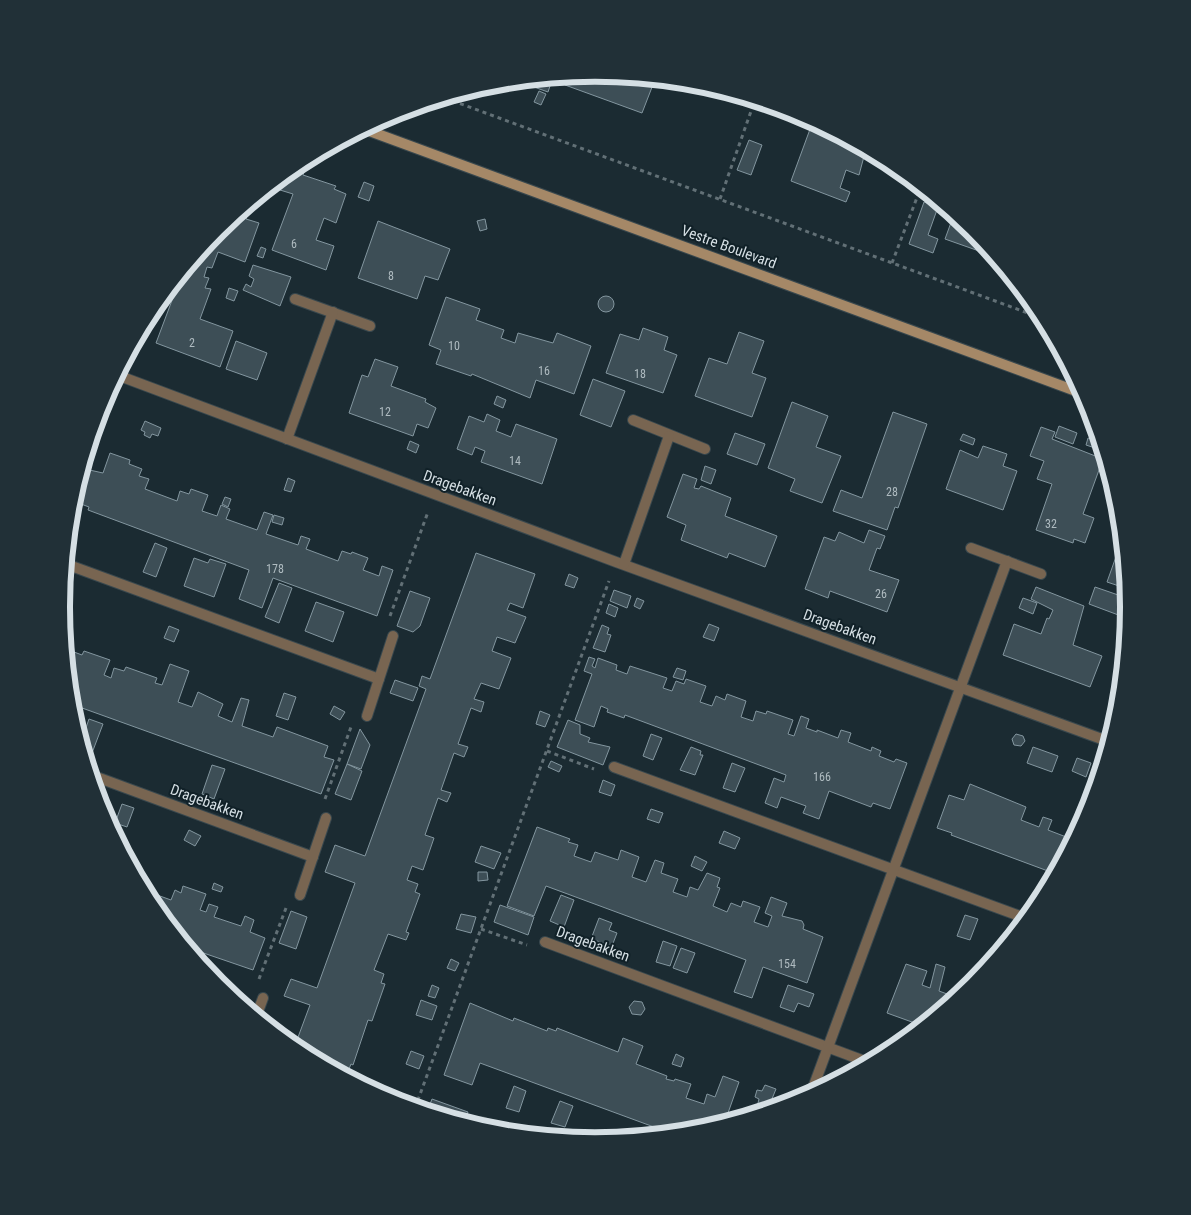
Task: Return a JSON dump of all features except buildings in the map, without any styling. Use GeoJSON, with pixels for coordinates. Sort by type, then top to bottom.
{"type":"FeatureCollection","features":[{"type":"Feature","properties":{"kind":"street","name":"Vestre Boulevard"},"geometry":{"type":"LineString","coordinates":[[373,131],[1074,390]]}},
{"type":"Feature","properties":{"kind":"street"},"geometry":{"type":"LineString","coordinates":[[295,299],[370,326]]}},
{"type":"Feature","properties":{"kind":"street"},"geometry":{"type":"LineString","coordinates":[[287,439],[333,312]]}},
{"type":"Feature","properties":{"kind":"street","name":"Dragebakken"},"geometry":{"type":"LineString","coordinates":[[123,378],[434,495],[1104,740]]}},
{"type":"Feature","properties":{"kind":"street"},"geometry":{"type":"LineString","coordinates":[[632,420],[705,449]]}},
{"type":"Feature","properties":{"kind":"street"},"geometry":{"type":"LineString","coordinates":[[620,563],[669,436]]}},
{"type":"Feature","properties":{"kind":"street"},"geometry":{"type":"LineString","coordinates":[[971,548],[1041,574]]}},
{"type":"Feature","properties":{"kind":"street"},"geometry":{"type":"LineString","coordinates":[[814,1085],[1007,561]]}},
{"type":"Feature","properties":{"kind":"street"},"geometry":{"type":"LineString","coordinates":[[72,566],[379,679]]}},
{"type":"Feature","properties":{"kind":"street"},"geometry":{"type":"LineString","coordinates":[[367,716],[393,636]]}},
{"type":"Feature","properties":{"kind":"street"},"geometry":{"type":"LineString","coordinates":[[614,767],[1020,916]]}},
{"type":"Feature","properties":{"kind":"street","name":"Dragebakken"},"geometry":{"type":"LineString","coordinates":[[99,778],[312,857]]}},
{"type":"Feature","properties":{"kind":"street"},"geometry":{"type":"LineString","coordinates":[[300,896],[326,818]]}},
{"type":"Feature","properties":{"kind":"street","name":"Dragebakken"},"geometry":{"type":"LineString","coordinates":[[544,942],[861,1061]]}},
{"type":"Feature","properties":{"kind":"street"},"geometry":{"type":"LineString","coordinates":[[258,1010],[263,998]]}},
{"type":"Feature","properties":{"kind":"path"},"geometry":{"type":"LineString","coordinates":[[454,101],[1030,313]]}},
{"type":"Feature","properties":{"kind":"path"},"geometry":{"type":"LineString","coordinates":[[720,199],[753,106]]}},
{"type":"Feature","properties":{"kind":"path"},"geometry":{"type":"LineString","coordinates":[[892,263],[919,194]]}},
{"type":"Feature","properties":{"kind":"path"},"geometry":{"type":"LineString","coordinates":[[393,636],[386,627],[434,495]]}},
{"type":"Feature","properties":{"kind":"path"},"geometry":{"type":"LineString","coordinates":[[417,1102],[547,751],[620,563]]}},
{"type":"Feature","properties":{"kind":"path"},"geometry":{"type":"LineString","coordinates":[[326,818],[322,808],[354,719],[367,716]]}},
{"type":"Feature","properties":{"kind":"path"},"geometry":{"type":"LineString","coordinates":[[547,751],[606,774],[614,767]]}},
{"type":"Feature","properties":{"kind":"path"},"geometry":{"type":"LineString","coordinates":[[263,998],[255,991],[291,895],[300,896]]}},
{"type":"Feature","properties":{"kind":"path"},"geometry":{"type":"LineString","coordinates":[[481,929],[537,949],[544,942]]}}]}
